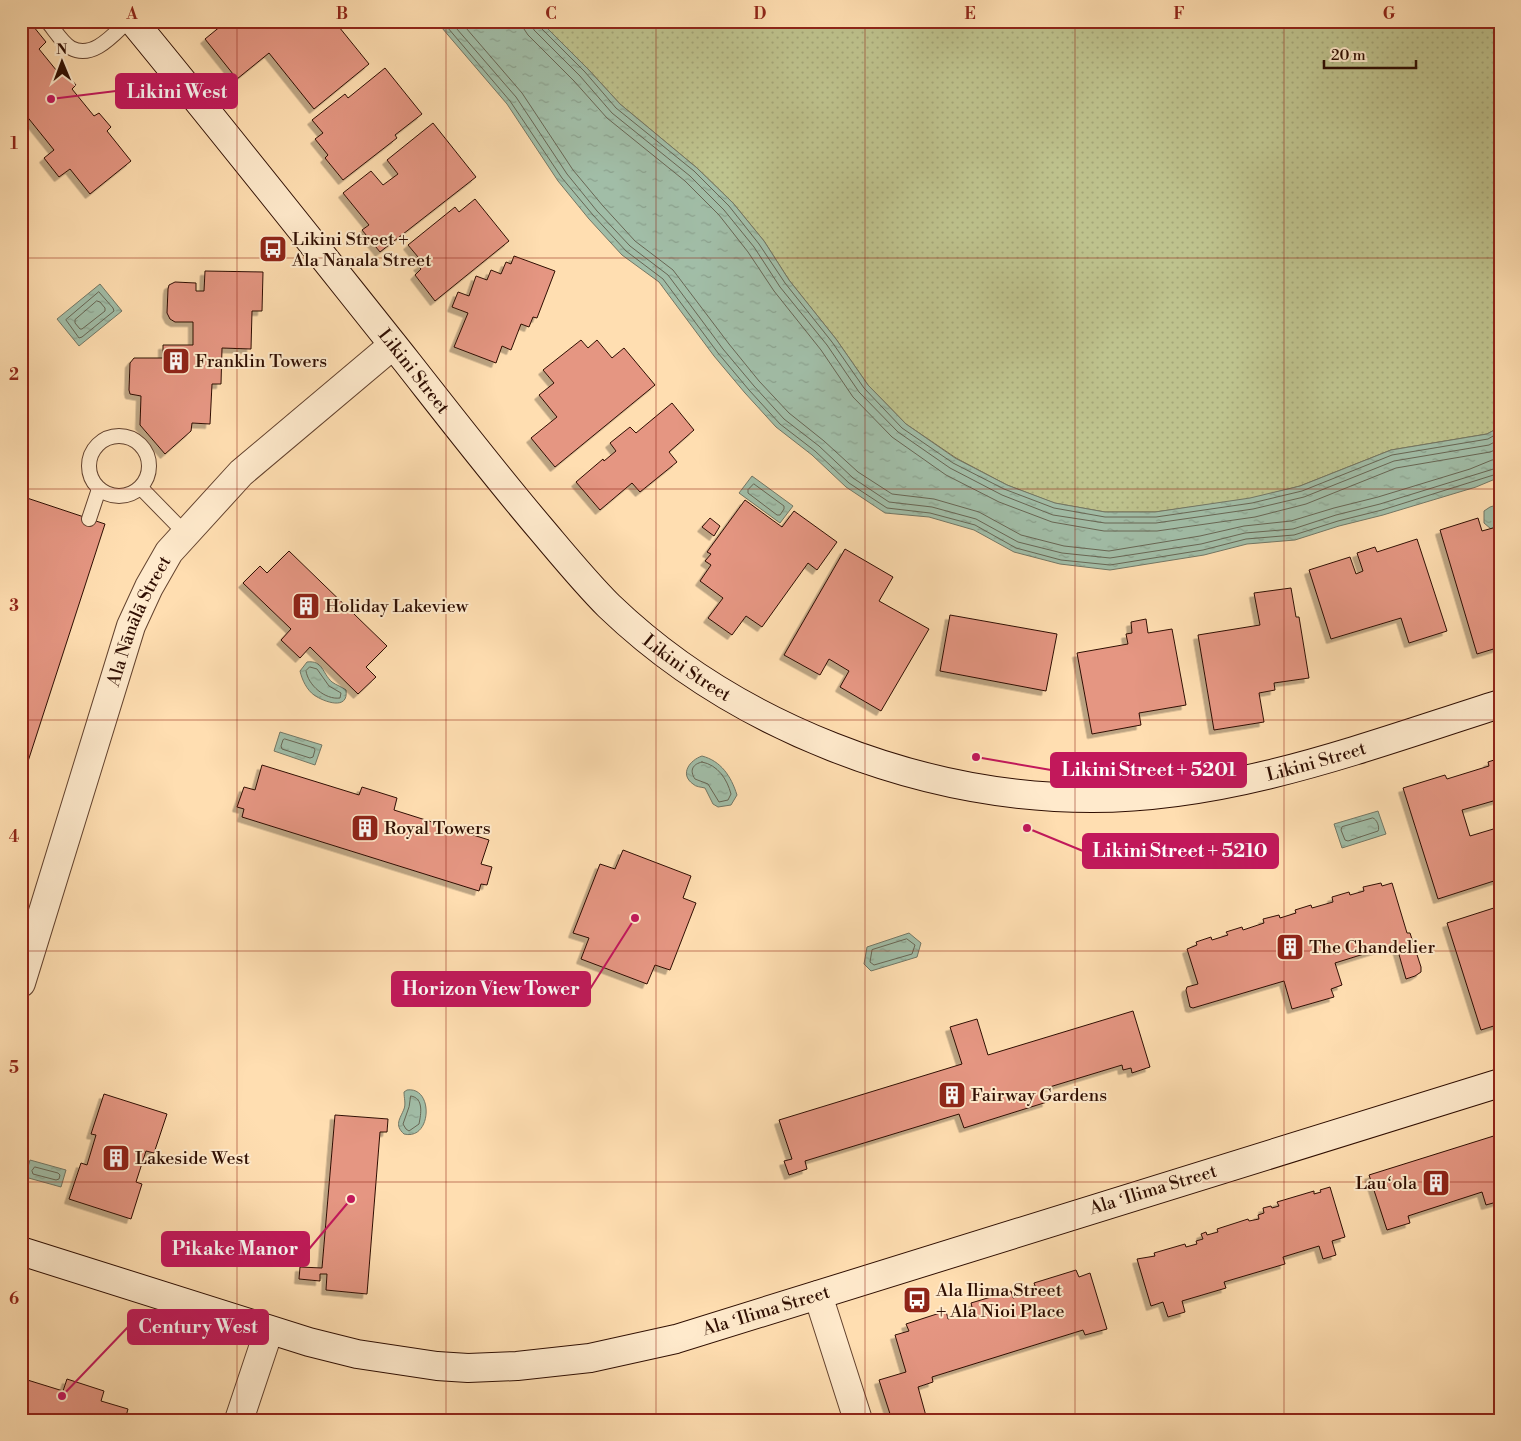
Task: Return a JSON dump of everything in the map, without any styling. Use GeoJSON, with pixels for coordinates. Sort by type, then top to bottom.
{"type":"FeatureCollection","features":[{"type":"Feature","properties":{"kind":"street","name":"Likini Street"},"geometry":{"type":"LineString","coordinates":[[133,21],[244,157],[511,493],[582,578],[610,607],[676,661],[750,709],[835,747],[878,763],[946,782],[997,791],[1085,798],[1144,795],[1215,787],[1281,773],[1500,704]]}},
{"type":"Feature","properties":{"kind":"street","name":"Ala Nānālā Street"},"geometry":{"type":"LineString","coordinates":[[21,983],[131,626],[149,587],[169,552],[240,473],[393,346]]}},
{"type":"Feature","properties":{"kind":"street","name":"Ala ʻIlima Street"},"geometry":{"type":"LineString","coordinates":[[21,1252],[270,1330],[358,1354],[437,1366],[468,1368],[516,1366],[590,1358],[676,1339],[1500,1083]]}},
{"type":"Feature","properties":{"kind":"street"},"geometry":{"type":"LineString","coordinates":[[818,1295],[858,1420]]}},
{"type":"Feature","properties":{"kind":"street"},"geometry":{"type":"LineString","coordinates":[[238,1420],[270,1330]]}},
{"type":"Feature","properties":{"kind":"lane"},"geometry":{"type":"LineString","coordinates":[[47,21],[70,48],[83,52],[99,46],[128,21]]}},
{"type":"Feature","properties":{"kind":"lane"},"geometry":{"type":"LineString","coordinates":[[126,436],[136,440],[144,447],[150,467],[148,477],[141,488],[126,496],[107,494],[99,489],[89,472],[92,452],[98,445],[106,439],[126,436]]}},
{"type":"Feature","properties":{"kind":"lane"},"geometry":{"type":"LineString","coordinates":[[141,488],[185,533]]}},
{"type":"Feature","properties":{"kind":"lane"},"geometry":{"type":"LineString","coordinates":[[89,519],[99,489]]}},
{"type":"Feature","properties":{"kind":"green space"},"geometry":{"type":"Polygon","coordinates":[[[540,21],[1500,21],[1500,427],[1487,434],[1391,450],[1300,486],[1250,499],[1155,512],[1105,512],[1054,503],[1007,485],[956,458],[906,424],[868,385],[836,339],[789,280],[764,241],[733,203],[697,168],[620,104],[540,21]]]}},
{"type":"Feature","properties":{"kind":"water"},"geometry":{"type":"Polygon","coordinates":[[[436,21],[540,21],[620,104],[697,168],[733,203],[764,241],[789,280],[836,339],[868,385],[906,424],[955,458],[1007,485],[1055,503],[1105,512],[1155,512],[1250,498],[1300,486],[1391,450],[1487,434],[1500,427],[1500,477],[1476,487],[1295,540],[1247,544],[1204,555],[1110,570],[1060,564],[1014,552],[974,530],[929,517],[885,513],[846,487],[812,455],[776,427],[714,356],[659,282],[622,255],[589,219],[558,181],[507,104],[436,21]]]}},
{"type":"Feature","properties":{"kind":"water"},"geometry":{"type":"Polygon","coordinates":[[[100,284],[122,311],[79,346],[57,319],[100,284]]]}},
{"type":"Feature","properties":{"kind":"water"},"geometry":{"type":"Polygon","coordinates":[[[752,476],[793,506],[780,523],[739,493],[752,476]]]}},
{"type":"Feature","properties":{"kind":"water"},"geometry":{"type":"Polygon","coordinates":[[[1500,504],[1500,528],[1491,529],[1484,523],[1484,511],[1500,504]]]}},
{"type":"Feature","properties":{"kind":"water"},"geometry":{"type":"Polygon","coordinates":[[[307,662],[319,665],[332,682],[346,690],[344,701],[340,703],[329,702],[311,693],[300,671],[307,662]]]}},
{"type":"Feature","properties":{"kind":"water"},"geometry":{"type":"Polygon","coordinates":[[[280,732],[322,745],[315,765],[274,751],[280,732]]]}},
{"type":"Feature","properties":{"kind":"water"},"geometry":{"type":"Polygon","coordinates":[[[702,756],[709,758],[720,766],[732,782],[737,795],[731,805],[718,807],[713,804],[705,788],[696,786],[689,780],[687,772],[690,764],[702,756]]]}},
{"type":"Feature","properties":{"kind":"water"},"geometry":{"type":"Polygon","coordinates":[[[1378,811],[1386,834],[1342,848],[1334,824],[1378,811]]]}},
{"type":"Feature","properties":{"kind":"water"},"geometry":{"type":"Polygon","coordinates":[[[909,933],[921,943],[917,957],[871,971],[864,964],[867,947],[909,933]]]}},
{"type":"Feature","properties":{"kind":"water"},"geometry":{"type":"Polygon","coordinates":[[[407,1090],[416,1091],[422,1096],[425,1104],[424,1122],[420,1130],[413,1134],[404,1134],[399,1128],[400,1119],[405,1107],[404,1092],[407,1090]]]}},
{"type":"Feature","properties":{"kind":"water"},"geometry":{"type":"Polygon","coordinates":[[[30,1160],[66,1170],[61,1187],[25,1177],[30,1160]]]}},
{"type":"Feature","properties":{"kind":"building"},"geometry":{"type":"Polygon","coordinates":[[[21,21],[29,21],[46,42],[39,49],[61,76],[64,71],[76,85],[72,89],[94,116],[99,113],[111,127],[107,131],[131,161],[90,194],[70,169],[59,177],[44,158],[54,150],[21,109],[21,21]]]}},
{"type":"Feature","properties":{"kind":"building"},"geometry":{"type":"Polygon","coordinates":[[[227,21],[336,21],[369,64],[314,109],[269,53],[237,79],[205,39],[227,21]]]}},
{"type":"Feature","properties":{"kind":"building"},"geometry":{"type":"Polygon","coordinates":[[[385,68],[422,114],[395,135],[397,138],[343,180],[325,158],[328,155],[315,139],[323,133],[312,120],[345,94],[348,98],[385,68]]]}},
{"type":"Feature","properties":{"kind":"building"},"geometry":{"type":"Polygon","coordinates":[[[433,123],[476,177],[380,252],[362,230],[369,225],[343,193],[371,171],[383,185],[398,174],[387,160],[433,123]]]}},
{"type":"Feature","properties":{"kind":"building"},"geometry":{"type":"Polygon","coordinates":[[[475,199],[509,241],[435,301],[415,275],[421,269],[418,266],[423,263],[408,245],[455,207],[459,212],[475,199]]]}},
{"type":"Feature","properties":{"kind":"building"},"geometry":{"type":"Polygon","coordinates":[[[514,256],[555,271],[537,318],[533,317],[529,327],[521,324],[511,350],[502,346],[496,363],[454,347],[468,313],[452,307],[458,292],[469,296],[476,276],[487,280],[491,270],[501,274],[506,262],[511,264],[514,256]]]}},
{"type":"Feature","properties":{"kind":"building","name":"Franklin Towers"},"geometry":{"type":"Polygon","coordinates":[[[205,271],[263,272],[262,311],[252,311],[251,349],[222,348],[221,384],[212,384],[210,424],[192,423],[191,431],[165,454],[140,425],[141,396],[130,394],[130,363],[134,358],[163,358],[163,345],[193,345],[193,322],[175,322],[170,319],[167,313],[168,289],[169,285],[175,282],[196,283],[196,291],[204,291],[205,271]]]}},
{"type":"Feature","properties":{"kind":"building"},"geometry":{"type":"Polygon","coordinates":[[[581,340],[588,348],[597,340],[612,358],[624,348],[655,385],[555,467],[531,438],[557,417],[539,395],[554,383],[543,370],[581,340]]]}},
{"type":"Feature","properties":{"kind":"building"},"geometry":{"type":"Polygon","coordinates":[[[672,403],[694,430],[669,452],[677,462],[640,492],[632,483],[600,510],[576,482],[603,459],[604,461],[616,451],[610,443],[630,427],[636,433],[672,403]]]}},
{"type":"Feature","properties":{"kind":"building"},"geometry":{"type":"Polygon","coordinates":[[[21,496],[105,524],[21,783],[21,496]]]}},
{"type":"Feature","properties":{"kind":"building"},"geometry":{"type":"Polygon","coordinates":[[[745,500],[782,527],[794,511],[837,542],[817,570],[808,563],[762,627],[746,616],[732,635],[708,618],[723,598],[700,581],[711,565],[705,561],[711,554],[707,552],[745,500]]]}},
{"type":"Feature","properties":{"kind":"building"},"geometry":{"type":"Polygon","coordinates":[[[710,518],[720,526],[714,536],[702,527],[710,518]]]}},
{"type":"Feature","properties":{"kind":"building"},"geometry":{"type":"Polygon","coordinates":[[[1478,518],[1482,531],[1500,526],[1500,647],[1477,654],[1440,530],[1478,518]]]}},
{"type":"Feature","properties":{"kind":"building"},"geometry":{"type":"Polygon","coordinates":[[[1417,539],[1447,631],[1409,643],[1401,618],[1331,639],[1309,570],[1350,557],[1356,574],[1363,571],[1357,553],[1375,547],[1377,552],[1417,539]]]}},
{"type":"Feature","properties":{"kind":"building"},"geometry":{"type":"Polygon","coordinates":[[[845,549],[893,577],[879,601],[929,629],[881,711],[840,687],[849,671],[829,659],[820,675],[784,655],[845,549]]]}},
{"type":"Feature","properties":{"kind":"building","name":"Holiday Lakeview"},"geometry":{"type":"Polygon","coordinates":[[[289,551],[387,646],[366,667],[376,677],[358,694],[310,647],[300,658],[281,640],[291,629],[243,583],[260,566],[267,573],[289,551]]]}},
{"type":"Feature","properties":{"kind":"building"},"geometry":{"type":"Polygon","coordinates":[[[1291,588],[1296,617],[1299,617],[1309,678],[1274,683],[1275,690],[1259,693],[1264,722],[1214,730],[1198,635],[1260,625],[1254,593],[1291,588]]]}},
{"type":"Feature","properties":{"kind":"building"},"geometry":{"type":"Polygon","coordinates":[[[950,615],[1057,634],[1046,691],[940,671],[950,615]]]}},
{"type":"Feature","properties":{"kind":"building"},"geometry":{"type":"Polygon","coordinates":[[[1146,619],[1148,633],[1172,629],[1186,705],[1139,713],[1141,725],[1092,734],[1077,653],[1128,644],[1126,634],[1132,633],[1131,622],[1146,619]]]}},
{"type":"Feature","properties":{"kind":"building"},"geometry":{"type":"Polygon","coordinates":[[[1500,758],[1500,799],[1462,810],[1470,836],[1500,827],[1500,879],[1438,899],[1403,788],[1445,775],[1447,779],[1489,766],[1488,762],[1500,758]]]}},
{"type":"Feature","properties":{"kind":"building","name":"Royal Towers"},"geometry":{"type":"Polygon","coordinates":[[[262,765],[359,795],[362,787],[397,798],[394,810],[489,840],[481,864],[492,867],[487,885],[481,884],[479,891],[242,817],[244,809],[237,807],[244,787],[255,790],[262,765]]]}},
{"type":"Feature","properties":{"kind":"building"},"geometry":{"type":"Polygon","coordinates":[[[623,850],[691,876],[683,898],[696,903],[670,970],[655,965],[647,984],[581,959],[589,938],[573,933],[600,864],[615,869],[623,850]]]}},
{"type":"Feature","properties":{"kind":"building","name":"The Chandelier"},"geometry":{"type":"Polygon","coordinates":[[[1381,883],[1382,886],[1392,883],[1407,933],[1410,933],[1421,967],[1421,972],[1415,976],[1406,979],[1396,944],[1335,963],[1342,985],[1331,989],[1334,997],[1292,1009],[1284,981],[1193,1008],[1190,1007],[1187,987],[1198,984],[1187,949],[1197,945],[1196,942],[1211,937],[1212,940],[1228,935],[1226,932],[1242,927],[1243,930],[1264,923],[1263,919],[1279,915],[1280,918],[1296,913],[1295,910],[1311,905],[1312,908],[1333,902],[1332,897],[1349,892],[1350,895],[1364,891],[1363,887],[1381,883]]]}},
{"type":"Feature","properties":{"kind":"building"},"geometry":{"type":"Polygon","coordinates":[[[1500,906],[1500,1024],[1481,1030],[1447,923],[1500,906]]]}},
{"type":"Feature","properties":{"kind":"building","name":"Fairway Gardens"},"geometry":{"type":"Polygon","coordinates":[[[1133,1011],[1150,1067],[1132,1073],[1131,1068],[1123,1070],[1122,1065],[1043,1089],[1047,1102],[964,1128],[959,1114],[805,1161],[807,1169],[789,1175],[784,1161],[792,1159],[779,1120],[962,1064],[950,1027],[977,1019],[988,1055],[1133,1011]]]}},
{"type":"Feature","properties":{"kind":"building","name":"Lakeside West"},"geometry":{"type":"Polygon","coordinates":[[[104,1094],[167,1114],[154,1153],[146,1151],[136,1182],[142,1184],[131,1219],[69,1199],[81,1163],[87,1165],[96,1135],[91,1134],[104,1094]]]}},
{"type":"Feature","properties":{"kind":"building"},"geometry":{"type":"Polygon","coordinates":[[[335,1115],[388,1119],[387,1132],[380,1132],[367,1294],[326,1290],[327,1274],[320,1274],[320,1281],[299,1279],[300,1267],[322,1268],[335,1115]]]}},
{"type":"Feature","properties":{"kind":"building","name":"Lauʻola"},"geometry":{"type":"Polygon","coordinates":[[[1500,1134],[1500,1190],[1497,1191],[1500,1201],[1486,1205],[1482,1192],[1408,1216],[1410,1223],[1387,1230],[1369,1175],[1500,1134]]]}},
{"type":"Feature","properties":{"kind":"building"},"geometry":{"type":"Polygon","coordinates":[[[1330,1187],[1345,1237],[1332,1241],[1336,1255],[1323,1259],[1319,1246],[1283,1257],[1285,1264],[1224,1282],[1226,1288],[1182,1301],[1185,1312],[1168,1317],[1163,1302],[1151,1306],[1137,1259],[1155,1256],[1154,1253],[1185,1244],[1186,1247],[1197,1244],[1196,1241],[1203,1239],[1201,1234],[1206,1232],[1207,1235],[1218,1232],[1217,1229],[1248,1219],[1249,1221],[1259,1219],[1258,1215],[1264,1213],[1263,1208],[1279,1206],[1277,1202],[1314,1191],[1314,1194],[1330,1187]]]}},
{"type":"Feature","properties":{"kind":"building"},"geometry":{"type":"Polygon","coordinates":[[[1076,1270],[1079,1277],[1090,1273],[1107,1329],[1085,1335],[1083,1330],[932,1377],[933,1382],[918,1387],[926,1416],[913,1420],[892,1420],[879,1380],[906,1372],[895,1335],[909,1331],[906,1324],[946,1311],[948,1319],[973,1311],[971,1303],[1011,1291],[1013,1298],[1037,1291],[1034,1283],[1076,1270]]]}},
{"type":"Feature","properties":{"kind":"building"},"geometry":{"type":"Polygon","coordinates":[[[21,1378],[63,1391],[67,1379],[104,1391],[101,1401],[128,1409],[125,1420],[21,1420],[21,1378]]]}},
{"type":"Feature","properties":{"kind":"place","name":"Likini West"},"geometry":{"type":"Point","coordinates":[51,99]}},
{"type":"Feature","properties":{"kind":"place","name":"Likini Street + Ala Nanala Street"},"geometry":{"type":"Point","coordinates":[273,249]}},
{"type":"Feature","properties":{"kind":"place","name":"Franklin Towers"},"geometry":{"type":"Point","coordinates":[176,361]}},
{"type":"Feature","properties":{"kind":"place","name":"Holiday Lakeview"},"geometry":{"type":"Point","coordinates":[306,606]}},
{"type":"Feature","properties":{"kind":"place","name":"Likini Street + 5201"},"geometry":{"type":"Point","coordinates":[976,757]}},
{"type":"Feature","properties":{"kind":"place","name":"Royal Towers"},"geometry":{"type":"Point","coordinates":[365,828]}},
{"type":"Feature","properties":{"kind":"place","name":"Likini Street + 5210"},"geometry":{"type":"Point","coordinates":[1027,828]}},
{"type":"Feature","properties":{"kind":"place","name":"Horizon View Tower"},"geometry":{"type":"Point","coordinates":[635,918]}},
{"type":"Feature","properties":{"kind":"place","name":"The Chandelier"},"geometry":{"type":"Point","coordinates":[1290,947]}},
{"type":"Feature","properties":{"kind":"place","name":"Fairway Gardens"},"geometry":{"type":"Point","coordinates":[952,1095]}},
{"type":"Feature","properties":{"kind":"place","name":"Lakeside West"},"geometry":{"type":"Point","coordinates":[116,1158]}},
{"type":"Feature","properties":{"kind":"place","name":"Lauʻola"},"geometry":{"type":"Point","coordinates":[1436,1183]}},
{"type":"Feature","properties":{"kind":"place","name":"Pikake Manor"},"geometry":{"type":"Point","coordinates":[351,1199]}},
{"type":"Feature","properties":{"kind":"place","name":"Ala Ilima Street + Ala Nioi Place"},"geometry":{"type":"Point","coordinates":[917,1300]}},
{"type":"Feature","properties":{"kind":"place","name":"Century West"},"geometry":{"type":"Point","coordinates":[62,1396]}}]}
